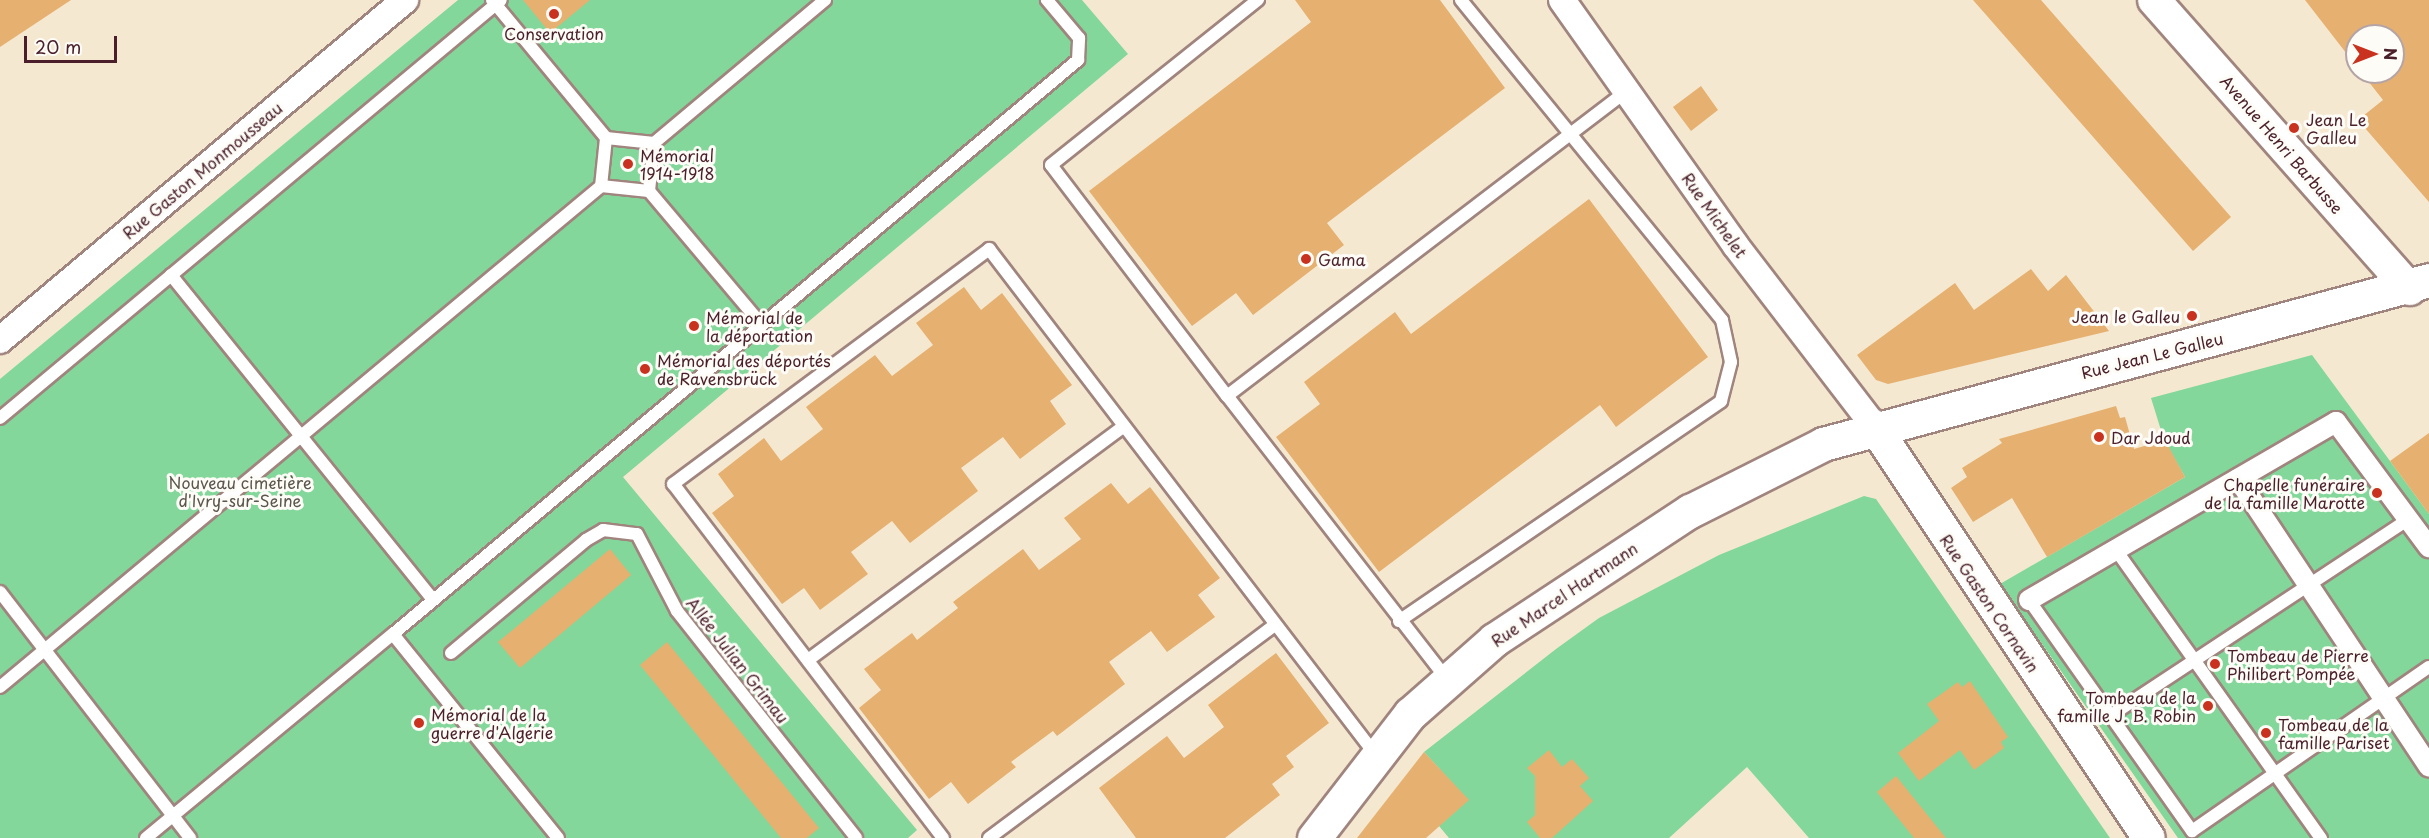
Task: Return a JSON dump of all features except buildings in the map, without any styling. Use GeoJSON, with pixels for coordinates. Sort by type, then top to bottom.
{"type":"FeatureCollection","features":[{"type":"Feature","properties":{"kind":"main road","name":"Rue Jean Le Galleu"},"geometry":{"type":"LineString","coordinates":[[1874,426],[2424,292]]}},
{"type":"Feature","properties":{"kind":"main road","name":"Rue Marcel Hartmann"},"geometry":{"type":"LineString","coordinates":[[1314,838],[1375,754],[1446,678],[1518,624],[1690,511],[1822,444],[1874,426]]}},
{"type":"Feature","properties":{"kind":"street","name":"Rue Gaston Monmousseau"},"geometry":{"type":"LineString","coordinates":[[0,340],[405,0]]}},
{"type":"Feature","properties":{"kind":"street","name":"Rue Michelet"},"geometry":{"type":"LineString","coordinates":[[1562,0],[1737,246],[1874,426]]}},
{"type":"Feature","properties":{"kind":"street","name":"Avenue Henri Barbusse"},"geometry":{"type":"LineString","coordinates":[[2154,0],[2424,292]]}},
{"type":"Feature","properties":{"kind":"street"},"geometry":{"type":"LineString","coordinates":[[2029,600],[2336,422],[2429,547]]}},
{"type":"Feature","properties":{"kind":"street","name":"Rue Gaston Cornavin"},"geometry":{"type":"LineString","coordinates":[[1874,426],[2149,838]]}},
{"type":"Feature","properties":{"kind":"street"},"geometry":{"type":"LineString","coordinates":[[2238,478],[2306,586],[2429,766]]}},
{"type":"Feature","properties":{"kind":"lane"},"geometry":{"type":"LineString","coordinates":[[649,191],[654,143],[825,0]]}},
{"type":"Feature","properties":{"kind":"lane"},"geometry":{"type":"LineString","coordinates":[[146,838],[1078,60],[1079,38],[1047,0]]}},
{"type":"Feature","properties":{"kind":"lane"},"geometry":{"type":"LineString","coordinates":[[1258,0],[1051,165],[1399,621],[1446,678]]}},
{"type":"Feature","properties":{"kind":"lane"},"geometry":{"type":"LineString","coordinates":[[1399,621],[1720,401],[1731,362],[1722,320],[1569,136],[1461,0]]}},
{"type":"Feature","properties":{"kind":"lane"},"geometry":{"type":"LineString","coordinates":[[0,418],[496,2],[606,138],[602,186],[301,439],[0,687]]}},
{"type":"Feature","properties":{"kind":"lane"},"geometry":{"type":"LineString","coordinates":[[1227,396],[1628,90]]}},
{"type":"Feature","properties":{"kind":"lane"},"geometry":{"type":"LineString","coordinates":[[606,138],[654,143]]}},
{"type":"Feature","properties":{"kind":"lane"},"geometry":{"type":"LineString","coordinates":[[602,186],[649,191],[762,325]]}},
{"type":"Feature","properties":{"kind":"lane"},"geometry":{"type":"LineString","coordinates":[[944,838],[673,484],[989,249],[1375,754]]}},
{"type":"Feature","properties":{"kind":"lane"},"geometry":{"type":"LineString","coordinates":[[171,275],[433,600]]}},
{"type":"Feature","properties":{"kind":"lane"},"geometry":{"type":"LineString","coordinates":[[808,660],[1124,426]]}},
{"type":"Feature","properties":{"kind":"lane"},"geometry":{"type":"LineString","coordinates":[[2110,716],[2409,519]]}},
{"type":"Feature","properties":{"kind":"lane","name":"Allée Julian Grimau"},"geometry":{"type":"LineString","coordinates":[[451,653],[586,540],[603,530],[637,534],[677,611],[856,838]]}},
{"type":"Feature","properties":{"kind":"lane"},"geometry":{"type":"LineString","coordinates":[[2116,550],[2321,838]]}},
{"type":"Feature","properties":{"kind":"lane"},"geometry":{"type":"LineString","coordinates":[[0,592],[190,838]]}},
{"type":"Feature","properties":{"kind":"lane"},"geometry":{"type":"LineString","coordinates":[[2029,600],[2192,831],[2429,668]]}},
{"type":"Feature","properties":{"kind":"lane"},"geometry":{"type":"LineString","coordinates":[[989,838],[1275,625]]}},
{"type":"Feature","properties":{"kind":"lane"},"geometry":{"type":"LineString","coordinates":[[393,634],[558,838]]}},
{"type":"Feature","properties":{"kind":"green space","name":"Nouveau cimetière d'Ivry-sur-Seine"},"geometry":{"type":"Polygon","coordinates":[[[458,0],[1082,0],[1128,54],[623,477],[917,830],[908,838],[0,838],[0,379],[458,0]]]}},
{"type":"Feature","properties":{"kind":"green space"},"geometry":{"type":"Polygon","coordinates":[[[2312,355],[2429,514],[2429,838],[2178,838],[2000,584],[2185,477],[2164,440],[2151,398],[2312,355]]]}},
{"type":"Feature","properties":{"kind":"green space"},"geometry":{"type":"Polygon","coordinates":[[[1864,496],[1876,499],[2110,838],[1809,838],[1747,767],[1669,838],[1449,838],[1439,826],[1468,800],[1424,752],[1556,649],[1599,618],[1719,555],[1864,496]]]}},
{"type":"Feature","properties":{"kind":"place","name":"Conservation"},"geometry":{"type":"Point","coordinates":[554,14]}},
{"type":"Feature","properties":{"kind":"place","name":"Jean Le Galleu"},"geometry":{"type":"Point","coordinates":[2294,128]}},
{"type":"Feature","properties":{"kind":"place","name":"Mémorial 1914-1918"},"geometry":{"type":"Point","coordinates":[628,164]}},
{"type":"Feature","properties":{"kind":"place","name":"Gama"},"geometry":{"type":"Point","coordinates":[1306,259]}},
{"type":"Feature","properties":{"kind":"place","name":"Jean le Galleu"},"geometry":{"type":"Point","coordinates":[2192,316]}},
{"type":"Feature","properties":{"kind":"place","name":"Mémorial de la déportation"},"geometry":{"type":"Point","coordinates":[694,326]}},
{"type":"Feature","properties":{"kind":"place","name":"Mémorial des déportés de Ravensbrück"},"geometry":{"type":"Point","coordinates":[645,369]}},
{"type":"Feature","properties":{"kind":"place","name":"Dar Jdoud"},"geometry":{"type":"Point","coordinates":[2099,437]}},
{"type":"Feature","properties":{"kind":"place","name":"Chapelle funéraire de la famille Marotte"},"geometry":{"type":"Point","coordinates":[2377,493]}},
{"type":"Feature","properties":{"kind":"place","name":"Tombeau de Pierre Philibert Pompée"},"geometry":{"type":"Point","coordinates":[2215,664]}},
{"type":"Feature","properties":{"kind":"place","name":"Tombeau de la famille J. B. Robin"},"geometry":{"type":"Point","coordinates":[2208,706]}},
{"type":"Feature","properties":{"kind":"place","name":"Mémorial de la guerre d'Algérie"},"geometry":{"type":"Point","coordinates":[419,723]}},
{"type":"Feature","properties":{"kind":"place","name":"Tombeau de la famille Pariset"},"geometry":{"type":"Point","coordinates":[2266,733]}}]}
